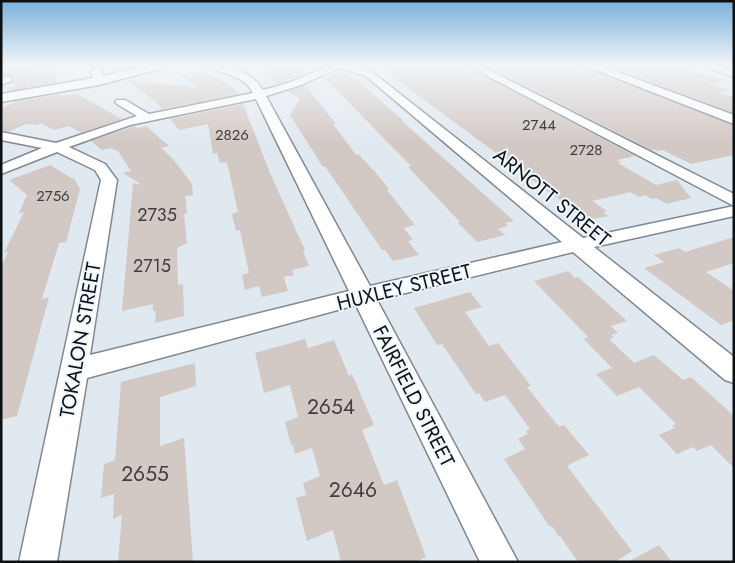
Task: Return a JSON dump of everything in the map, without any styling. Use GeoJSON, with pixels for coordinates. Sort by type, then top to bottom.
{"type":"FeatureCollection","features":[{"type":"Feature","properties":{"kind":"main road"},"geometry":{"type":"LineString","coordinates":[[1,98],[40,91]]}},
{"type":"Feature","properties":{"kind":"main road"},"geometry":{"type":"LineString","coordinates":[[658,91],[734,120]]}},
{"type":"Feature","properties":{"kind":"street","name":"FAIRFIELD STREET"},"geometry":{"type":"LineString","coordinates":[[257,91],[500,562]]}},
{"type":"Feature","properties":{"kind":"street"},"geometry":{"type":"LineString","coordinates":[[1,170],[108,128],[146,117],[272,91]]}},
{"type":"Feature","properties":{"kind":"street","name":"ARNOTT STREET"},"geometry":{"type":"LineString","coordinates":[[390,91],[734,372]]}},
{"type":"Feature","properties":{"kind":"street"},"geometry":{"type":"LineString","coordinates":[[522,91],[734,201]]}},
{"type":"Feature","properties":{"kind":"street"},"geometry":{"type":"LineString","coordinates":[[121,102],[146,117]]}},
{"type":"Feature","properties":{"kind":"street","name":"TOKALON STREET"},"geometry":{"type":"LineString","coordinates":[[1,136],[57,147],[100,167],[109,180],[38,562]]}},
{"type":"Feature","properties":{"kind":"street","name":"HUXLEY STREET"},"geometry":{"type":"LineString","coordinates":[[75,370],[362,295],[734,211]]}},
{"type":"Feature","properties":{"kind":"building"},"geometry":{"type":"Polygon","coordinates":[[[142,91],[237,91],[238,94],[162,109],[142,91]]]}},
{"type":"Feature","properties":{"kind":"building"},"geometry":{"type":"Polygon","coordinates":[[[288,91],[310,91],[336,124],[333,124],[356,155],[358,154],[389,189],[387,190],[415,225],[404,228],[413,240],[408,241],[419,255],[393,261],[385,250],[382,250],[325,166],[323,167],[290,115],[300,99],[288,91]]]}},
{"type":"Feature","properties":{"kind":"building"},"geometry":{"type":"Polygon","coordinates":[[[338,91],[369,91],[514,221],[505,223],[508,226],[498,229],[505,235],[477,242],[408,167],[411,166],[338,91]]]}},
{"type":"Feature","properties":{"kind":"building"},"geometry":{"type":"Polygon","coordinates":[[[413,91],[514,91],[635,156],[617,160],[621,162],[618,163],[656,185],[677,180],[691,198],[667,204],[656,198],[652,199],[645,195],[639,197],[630,192],[592,201],[607,211],[603,212],[608,216],[587,220],[413,91]]]}},
{"type":"Feature","properties":{"kind":"building"},"geometry":{"type":"Polygon","coordinates":[[[536,91],[647,91],[734,126],[734,155],[691,164],[663,150],[652,149],[655,152],[536,91]]]}},
{"type":"Feature","properties":{"kind":"building"},"geometry":{"type":"Polygon","coordinates":[[[676,91],[723,91],[719,92],[734,97],[734,113],[676,91]]]}},
{"type":"Feature","properties":{"kind":"building"},"geometry":{"type":"Polygon","coordinates":[[[61,94],[62,96],[77,94],[122,119],[81,133],[69,126],[54,130],[41,123],[37,125],[26,124],[8,132],[1,130],[1,108],[18,101],[61,94]]]}},
{"type":"Feature","properties":{"kind":"building"},"geometry":{"type":"Polygon","coordinates":[[[243,104],[270,173],[305,250],[303,251],[309,266],[292,270],[294,275],[284,277],[288,291],[262,297],[259,286],[245,290],[242,275],[249,273],[240,230],[236,231],[232,214],[238,212],[227,162],[220,163],[217,153],[213,154],[208,124],[179,130],[170,119],[243,104]]]}},
{"type":"Feature","properties":{"kind":"building"},"geometry":{"type":"Polygon","coordinates":[[[134,126],[137,128],[146,126],[169,146],[161,148],[173,159],[192,184],[193,195],[185,196],[187,214],[184,214],[187,243],[177,248],[178,285],[183,284],[184,316],[155,323],[156,311],[153,311],[153,304],[122,311],[133,183],[142,185],[123,173],[131,171],[118,151],[110,148],[102,150],[91,141],[134,126]]]}},
{"type":"Feature","properties":{"kind":"building"},"geometry":{"type":"Polygon","coordinates":[[[50,165],[74,178],[80,189],[66,242],[59,243],[42,299],[49,297],[17,416],[1,420],[1,267],[8,252],[4,253],[24,212],[19,213],[27,195],[9,180],[50,165]]]}},
{"type":"Feature","properties":{"kind":"building"},"geometry":{"type":"Polygon","coordinates":[[[734,237],[734,263],[706,272],[734,291],[734,320],[721,325],[644,268],[664,262],[654,255],[679,248],[685,252],[734,237]]]}},
{"type":"Feature","properties":{"kind":"building"},"geometry":{"type":"Polygon","coordinates":[[[568,271],[575,278],[578,277],[627,321],[611,326],[618,333],[611,335],[614,337],[609,339],[634,363],[654,355],[683,380],[691,377],[734,416],[734,468],[711,445],[697,451],[693,447],[677,454],[659,435],[675,428],[672,426],[676,424],[639,387],[617,396],[596,374],[612,368],[584,339],[588,337],[534,281],[568,271]]]}},
{"type":"Feature","properties":{"kind":"building"},"geometry":{"type":"Polygon","coordinates":[[[470,292],[482,307],[465,312],[489,346],[498,343],[531,386],[527,387],[559,427],[564,425],[589,455],[567,466],[632,551],[615,562],[578,562],[552,526],[550,527],[504,459],[525,449],[518,439],[528,434],[526,431],[530,429],[505,395],[485,402],[479,393],[476,394],[442,344],[437,345],[414,308],[470,292]]]}},
{"type":"Feature","properties":{"kind":"building"},"geometry":{"type":"Polygon","coordinates":[[[305,339],[308,348],[334,340],[349,376],[352,374],[374,425],[362,430],[384,485],[397,480],[426,557],[416,562],[341,562],[333,530],[307,541],[296,498],[306,495],[303,483],[320,476],[312,448],[295,454],[293,445],[291,445],[285,422],[298,417],[290,385],[264,393],[255,353],[305,339]]]}},
{"type":"Feature","properties":{"kind":"building"},"geometry":{"type":"Polygon","coordinates":[[[195,363],[196,386],[160,397],[160,446],[184,438],[193,562],[118,562],[122,515],[113,519],[114,494],[101,498],[104,464],[115,460],[121,382],[195,363]]]}},
{"type":"Feature","properties":{"kind":"building"},"geometry":{"type":"Polygon","coordinates":[[[659,545],[672,562],[628,562],[659,545]]]}}]}
